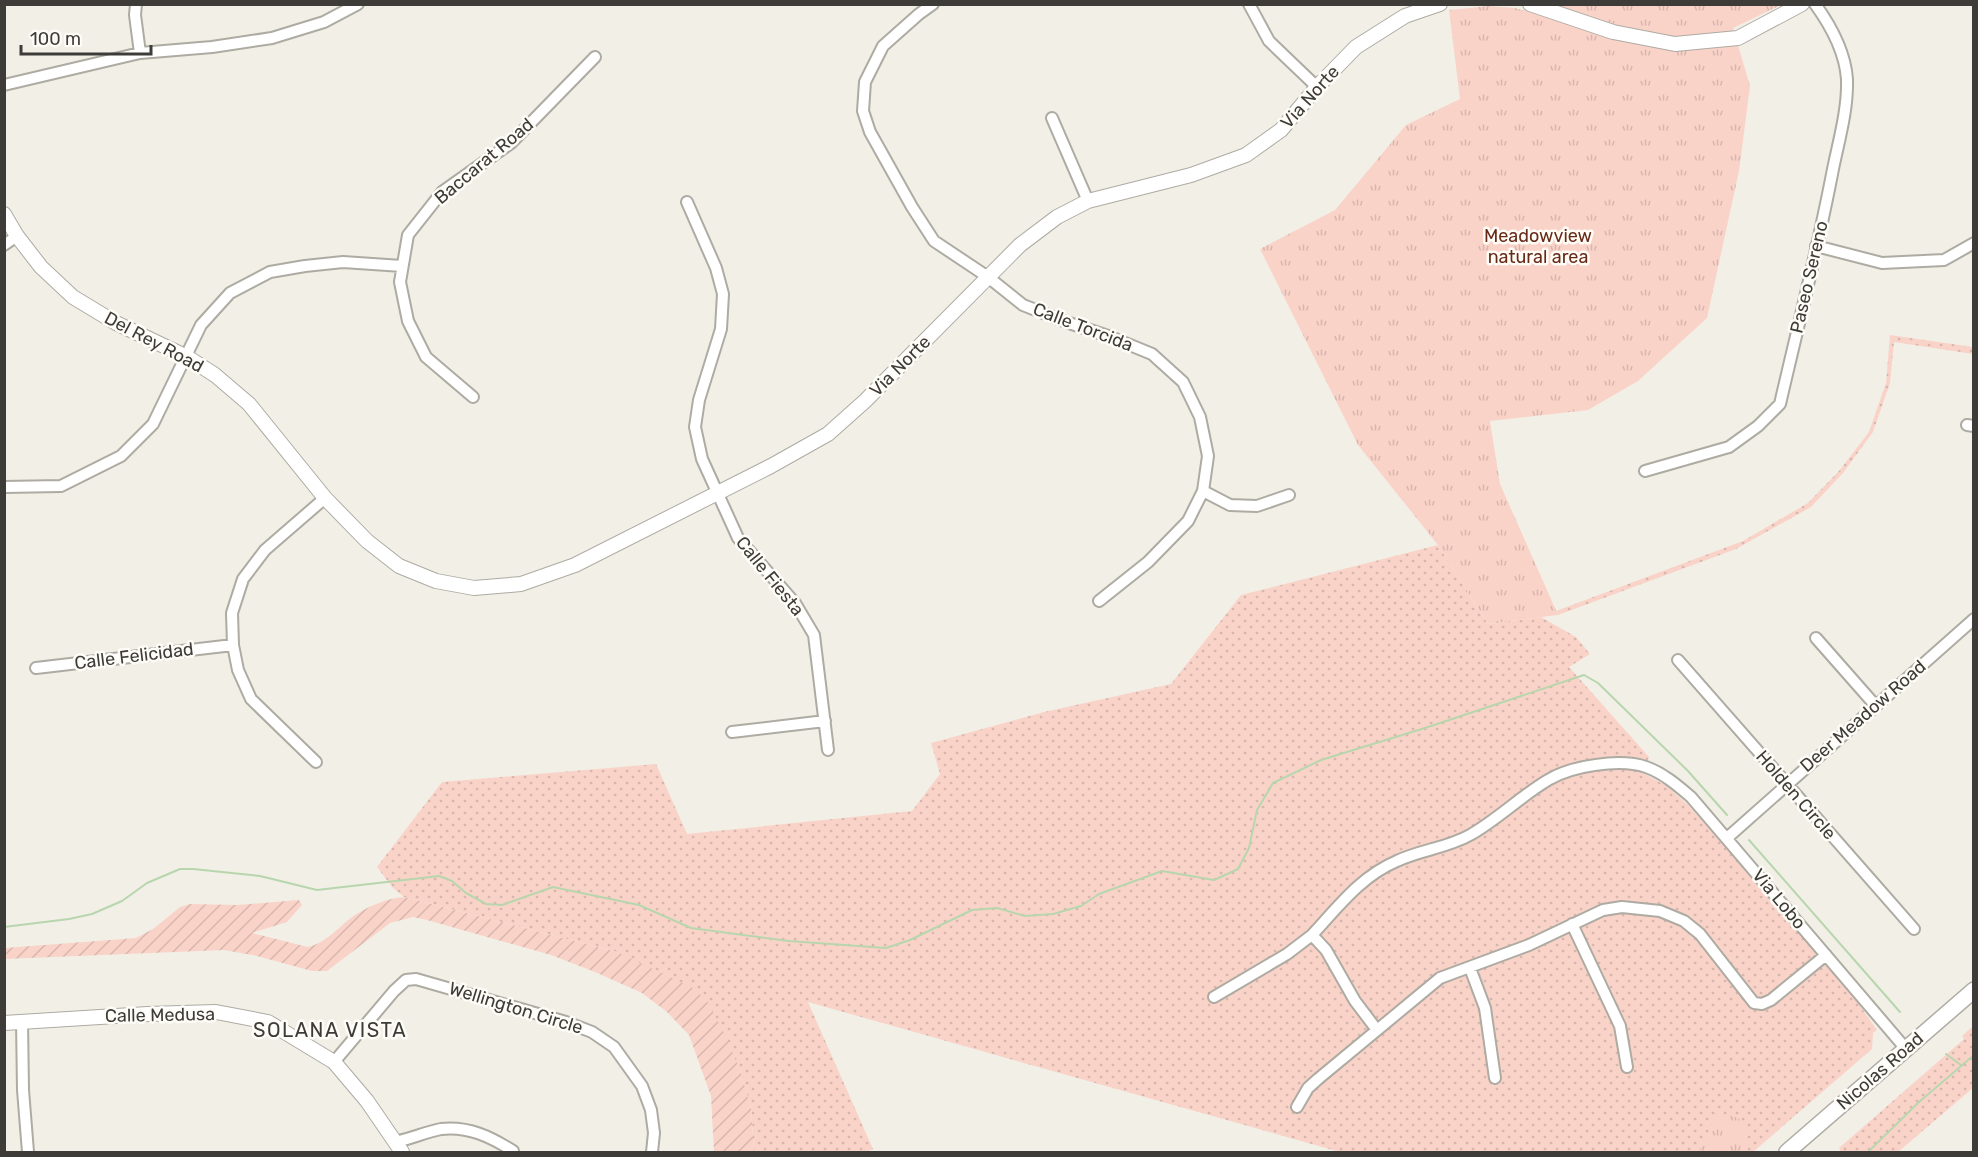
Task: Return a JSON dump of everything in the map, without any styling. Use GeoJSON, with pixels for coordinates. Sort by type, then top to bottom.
{"type":"FeatureCollection","features":[{"type":"Feature","properties":{"kind":"main road","name":"Nicolas Road"},"geometry":{"type":"LineString","coordinates":[[1787,1152],[1974,990]]}},
{"type":"Feature","properties":{"kind":"street"},"geometry":{"type":"LineString","coordinates":[[136,4],[135,15],[140,53]]}},
{"type":"Feature","properties":{"kind":"street"},"geometry":{"type":"LineString","coordinates":[[4,85],[140,53],[212,47],[272,38],[324,22],[358,4]]}},
{"type":"Feature","properties":{"kind":"street","name":"Calle Torcida"},"geometry":{"type":"LineString","coordinates":[[933,4],[884,46],[865,82],[863,111],[883,158],[934,241],[988,277],[1023,305],[1152,354],[1183,382],[1200,417],[1208,456],[1203,491],[1188,521],[1148,562],[1099,601]]}},
{"type":"Feature","properties":{"kind":"street"},"geometry":{"type":"LineString","coordinates":[[1249,4],[1269,41],[1317,87]]}},
{"type":"Feature","properties":{"kind":"street","name":"Via Norte"},"geometry":{"type":"LineString","coordinates":[[325,498],[367,541],[399,566],[436,581],[474,588],[521,584],[575,565],[771,466],[828,434],[865,401],[1020,245],[1057,217],[1088,201],[1191,175],[1246,155],[1281,130],[1317,87],[1356,47],[1405,16],[1440,4]]}},
{"type":"Feature","properties":{"kind":"street"},"geometry":{"type":"LineString","coordinates":[[1530,4],[1613,32],[1675,44],[1738,38],[1802,4]]}},
{"type":"Feature","properties":{"kind":"street","name":"Paseo Sereno"},"geometry":{"type":"LineString","coordinates":[[1645,471],[1729,447],[1758,426],[1780,404],[1825,210],[1845,105],[1846,78],[1840,50],[1830,25],[1815,4]]}},
{"type":"Feature","properties":{"kind":"street","name":"Baccarat Road"},"geometry":{"type":"LineString","coordinates":[[473,397],[426,357],[408,321],[400,282],[408,235],[442,192],[511,143],[595,57]]}},
{"type":"Feature","properties":{"kind":"street"},"geometry":{"type":"LineString","coordinates":[[1052,118],[1088,201]]}},
{"type":"Feature","properties":{"kind":"street","name":"Calle Fiesta"},"geometry":{"type":"LineString","coordinates":[[687,202],[716,268],[723,294],[721,329],[699,400],[695,427],[702,459],[738,538],[795,603],[814,635],[828,750]]}},
{"type":"Feature","properties":{"kind":"street","name":"Del Rey Road"},"geometry":{"type":"LineString","coordinates":[[4,214],[17,236],[41,267],[73,297],[116,323],[187,357],[215,375],[249,404],[325,498]]}},
{"type":"Feature","properties":{"kind":"street"},"geometry":{"type":"LineString","coordinates":[[4,245],[17,236]]}},
{"type":"Feature","properties":{"kind":"street"},"geometry":{"type":"LineString","coordinates":[[1816,246],[1882,263],[1944,260],[1974,243]]}},
{"type":"Feature","properties":{"kind":"street"},"geometry":{"type":"LineString","coordinates":[[4,487],[61,486],[121,456],[153,424],[201,325],[230,293],[270,272],[343,262],[402,266]]}},
{"type":"Feature","properties":{"kind":"street"},"geometry":{"type":"LineString","coordinates":[[1203,491],[1230,505],[1257,506],[1289,495]]}},
{"type":"Feature","properties":{"kind":"street"},"geometry":{"type":"LineString","coordinates":[[316,762],[251,699],[238,670],[233,645],[232,613],[243,579],[266,550],[325,498]]}},
{"type":"Feature","properties":{"kind":"street","name":"Deer Meadow Road"},"geometry":{"type":"LineString","coordinates":[[1727,838],[1974,619]]}},
{"type":"Feature","properties":{"kind":"street"},"geometry":{"type":"LineString","coordinates":[[1816,638],[1875,705]]}},
{"type":"Feature","properties":{"kind":"street","name":"Calle Felicidad"},"geometry":{"type":"LineString","coordinates":[[36,668],[233,645]]}},
{"type":"Feature","properties":{"kind":"street","name":"Holden Circle"},"geometry":{"type":"LineString","coordinates":[[1678,660],[1914,929]]}},
{"type":"Feature","properties":{"kind":"street"},"geometry":{"type":"LineString","coordinates":[[732,732],[825,721]]}},
{"type":"Feature","properties":{"kind":"street","name":"Via Lobo"},"geometry":{"type":"LineString","coordinates":[[1312,935],[1361,883],[1377,870],[1399,859],[1467,837],[1549,779],[1571,769],[1591,765],[1638,765],[1659,773],[1692,797],[1906,1049]]}},
{"type":"Feature","properties":{"kind":"street"},"geometry":{"type":"LineString","coordinates":[[1297,1107],[1308,1088],[1440,978],[1529,945],[1603,910],[1622,907],[1660,911],[1684,921],[1700,934],[1754,1004],[1762,1004],[1771,1000],[1826,955]]}},
{"type":"Feature","properties":{"kind":"street"},"geometry":{"type":"LineString","coordinates":[[1572,924],[1620,1026],[1627,1067]]}},
{"type":"Feature","properties":{"kind":"street"},"geometry":{"type":"LineString","coordinates":[[1214,997],[1287,954],[1312,935],[1326,950],[1355,1001],[1377,1030]]}},
{"type":"Feature","properties":{"kind":"street"},"geometry":{"type":"LineString","coordinates":[[1470,968],[1485,1008],[1495,1078]]}},
{"type":"Feature","properties":{"kind":"street","name":"Wellington Circle"},"geometry":{"type":"LineString","coordinates":[[334,1062],[394,990],[406,980],[416,979],[515,1006],[592,1032],[614,1047],[642,1086],[651,1110],[654,1133],[652,1152]]}},
{"type":"Feature","properties":{"kind":"street","name":"Calle Medusa"},"geometry":{"type":"LineString","coordinates":[[4,1023],[216,1012],[268,1022],[334,1062],[367,1101],[398,1147]]}},
{"type":"Feature","properties":{"kind":"street"},"geometry":{"type":"LineString","coordinates":[[22,1021],[23,1090],[28,1152]]}},
{"type":"Feature","properties":{"kind":"street"},"geometry":{"type":"LineString","coordinates":[[398,1147],[440,1130],[459,1129],[478,1132],[513,1151]]}},
{"type":"Feature","properties":{"kind":"green space","name":"Meadowview natural area"},"geometry":{"type":"Polygon","coordinates":[[[1552,4],[1781,5],[1733,28],[1750,86],[1739,171],[1707,318],[1638,381],[1588,410],[1490,421],[1500,484],[1558,615],[1488,624],[1438,545],[1358,445],[1260,249],[1335,210],[1406,125],[1460,99],[1449,10],[1489,6],[1515,8],[1541,15],[1552,4]]]}},
{"type":"Feature","properties":{"kind":"green space"},"geometry":{"type":"Polygon","coordinates":[[[1890,335],[1973,347],[1973,354],[1894,342],[1890,383],[1873,432],[1843,473],[1811,507],[1736,549],[1558,615],[1556,611],[1743,541],[1808,503],[1839,471],[1869,432],[1886,383],[1890,335]]]}},
{"type":"Feature","properties":{"kind":"green space"},"geometry":{"type":"Polygon","coordinates":[[[1438,545],[1488,624],[1541,617],[1576,637],[1590,654],[1569,667],[1649,757],[1643,773],[1667,786],[1688,805],[1853,996],[1877,1030],[1873,1033],[1872,1049],[1753,1152],[1340,1152],[808,1002],[873,1149],[867,1152],[754,1152],[751,1108],[740,1070],[617,952],[404,897],[393,888],[377,867],[442,782],[656,764],[687,834],[912,811],[940,774],[931,743],[1044,712],[1171,684],[1241,595],[1438,545]]]}},
{"type":"Feature","properties":{"kind":"green space"},"geometry":{"type":"Polygon","coordinates":[[[404,897],[617,952],[693,988],[707,1001],[740,1070],[751,1108],[754,1152],[714,1152],[711,1096],[689,1035],[667,1012],[642,993],[551,955],[427,920],[413,917],[390,923],[327,971],[312,971],[257,956],[224,950],[5,959],[5,948],[136,938],[153,929],[180,907],[190,904],[237,905],[299,900],[302,905],[287,922],[252,933],[308,947],[327,938],[349,919],[366,909],[385,901],[404,897]]]}},
{"type":"Feature","properties":{"kind":"green space"},"geometry":{"type":"Polygon","coordinates":[[[1973,1026],[1973,1088],[1898,1152],[1841,1152],[1839,1148],[1964,1039],[1962,1036],[1973,1026]]]}},
{"type":"Feature","properties":{"kind":"green space"},"geometry":{"type":"Polygon","coordinates":[[[1728,1115],[1743,1122],[1746,1147],[1750,1152],[1699,1152],[1716,1116],[1728,1115]]]}},
{"type":"Feature","properties":{"kind":"waterway"},"geometry":{"type":"LineString","coordinates":[[4,927],[92,914],[122,901],[147,883],[180,869],[193,869],[260,876],[317,890],[439,876],[452,881],[466,893],[486,904],[502,905],[553,887],[639,905],[691,928],[789,941],[886,948],[910,940],[972,910],[997,908],[1025,916],[1053,914],[1081,906],[1099,894],[1162,871],[1214,880],[1238,869],[1249,848],[1257,810],[1273,783],[1321,760],[1584,675],[1598,683],[1688,771],[1727,815]]}},
{"type":"Feature","properties":{"kind":"waterway"},"geometry":{"type":"LineString","coordinates":[[1749,840],[1900,1012]]}},
{"type":"Feature","properties":{"kind":"waterway"},"geometry":{"type":"LineString","coordinates":[[1946,1054],[1961,1065]]}},
{"type":"Feature","properties":{"kind":"waterway"},"geometry":{"type":"LineString","coordinates":[[1868,1152],[1919,1102],[1974,1055]]}},
{"type":"Feature","properties":{"kind":"district","name":"SOLANA VISTA"},"geometry":{"type":"Point","coordinates":[330,1030]}}]}
